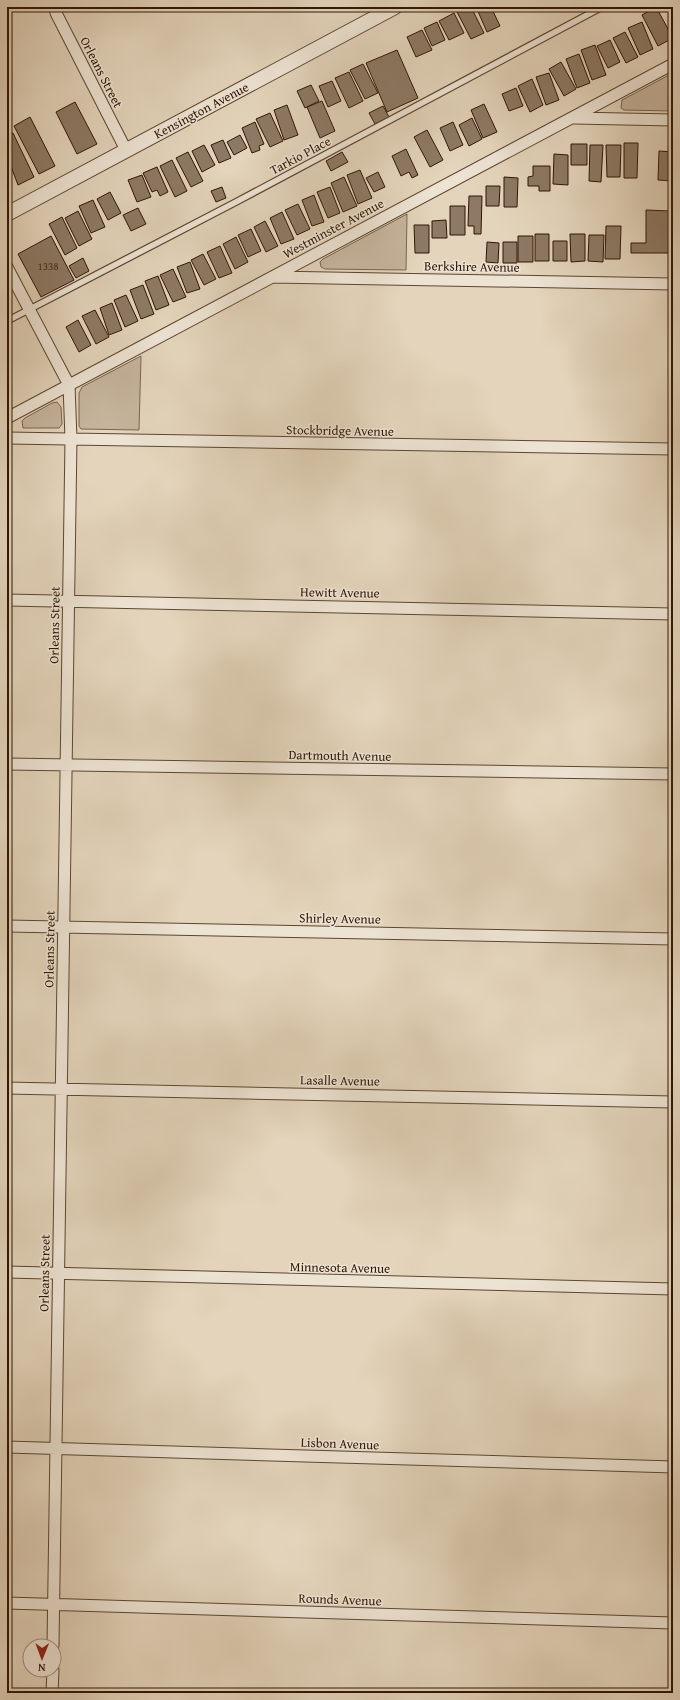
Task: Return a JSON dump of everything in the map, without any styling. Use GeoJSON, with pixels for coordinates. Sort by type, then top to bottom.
{"type":"FeatureCollection","features":[{"type":"Feature","properties":{"kind":"street","name":"Orleans Street"},"geometry":{"type":"LineString","coordinates":[[56,7],[56,13],[126,150]]}},
{"type":"Feature","properties":{"kind":"street","name":"Kensington Avenue"},"geometry":{"type":"LineString","coordinates":[[7,214],[395,7]]}},
{"type":"Feature","properties":{"kind":"street","name":"Westminster Avenue"},"geometry":{"type":"LineString","coordinates":[[7,418],[673,64]]}},
{"type":"Feature","properties":{"kind":"street"},"geometry":{"type":"LineString","coordinates":[[571,118],[673,120]]}},
{"type":"Feature","properties":{"kind":"street","name":"Orleans Street"},"geometry":{"type":"LineString","coordinates":[[7,267],[30,308],[69,385],[71,439],[53,1638]]}},
{"type":"Feature","properties":{"kind":"street","name":"Berkshire Avenue"},"geometry":{"type":"LineString","coordinates":[[271,277],[673,284]]}},
{"type":"Feature","properties":{"kind":"street","name":"Stockbridge Avenue"},"geometry":{"type":"LineString","coordinates":[[7,438],[673,449]]}},
{"type":"Feature","properties":{"kind":"street","name":"Hewitt Avenue"},"geometry":{"type":"LineString","coordinates":[[7,600],[673,614]]}},
{"type":"Feature","properties":{"kind":"street","name":"Dartmouth Avenue"},"geometry":{"type":"LineString","coordinates":[[7,764],[673,774]]}},
{"type":"Feature","properties":{"kind":"street","name":"Shirley Avenue"},"geometry":{"type":"LineString","coordinates":[[7,926],[673,939]]}},
{"type":"Feature","properties":{"kind":"street","name":"Lasalle Avenue"},"geometry":{"type":"LineString","coordinates":[[7,1088],[673,1102]]}},
{"type":"Feature","properties":{"kind":"street","name":"Minnesota Avenue"},"geometry":{"type":"LineString","coordinates":[[7,1272],[673,1290]]}},
{"type":"Feature","properties":{"kind":"street","name":"Lisbon Avenue"},"geometry":{"type":"LineString","coordinates":[[7,1446],[673,1467]]}},
{"type":"Feature","properties":{"kind":"street","name":"Rounds Avenue"},"geometry":{"type":"LineString","coordinates":[[7,1603],[673,1623]]}},
{"type":"Feature","properties":{"kind":"street"},"geometry":{"type":"LineString","coordinates":[[52,1693],[53,1678]]}},
{"type":"Feature","properties":{"kind":"lane","name":"Tarkio Place"},"geometry":{"type":"LineString","coordinates":[[7,321],[229,206],[602,7]]}},
{"type":"Feature","properties":{"kind":"shaded area"},"geometry":{"type":"Polygon","coordinates":[[[673,73],[673,111],[624,110],[621,108],[622,100],[673,73]]]}},
{"type":"Feature","properties":{"kind":"shaded area"},"geometry":{"type":"Polygon","coordinates":[[[407,214],[406,270],[325,269],[321,267],[320,262],[323,259],[407,214]]]}},
{"type":"Feature","properties":{"kind":"shaded area"},"geometry":{"type":"Polygon","coordinates":[[[141,356],[139,430],[81,429],[79,426],[79,393],[82,387],[141,356]]]}},
{"type":"Feature","properties":{"kind":"shaded area"},"geometry":{"type":"Polygon","coordinates":[[[57,402],[61,407],[62,424],[59,428],[23,428],[22,421],[25,418],[52,403],[57,402]]]}},
{"type":"Feature","properties":{"kind":"building"},"geometry":{"type":"Polygon","coordinates":[[[462,7],[471,7],[484,33],[471,39],[456,10],[462,7]]]}},
{"type":"Feature","properties":{"kind":"building"},"geometry":{"type":"Polygon","coordinates":[[[476,7],[491,7],[500,26],[487,32],[476,7]]]}},
{"type":"Feature","properties":{"kind":"building"},"geometry":{"type":"Polygon","coordinates":[[[656,7],[673,38],[658,46],[642,15],[656,7]]]}},
{"type":"Feature","properties":{"kind":"building"},"geometry":{"type":"Polygon","coordinates":[[[454,13],[464,33],[449,40],[439,21],[454,13]]]}},
{"type":"Feature","properties":{"kind":"building"},"geometry":{"type":"Polygon","coordinates":[[[437,22],[445,40],[432,46],[424,28],[437,22]]]}},
{"type":"Feature","properties":{"kind":"building"},"geometry":{"type":"Polygon","coordinates":[[[642,22],[653,49],[640,55],[628,28],[642,22]]]}},
{"type":"Feature","properties":{"kind":"building"},"geometry":{"type":"Polygon","coordinates":[[[422,30],[432,50],[416,57],[407,37],[422,30]]]}},
{"type":"Feature","properties":{"kind":"building"},"geometry":{"type":"Polygon","coordinates":[[[625,32],[638,57],[626,63],[613,38],[625,32]]]}},
{"type":"Feature","properties":{"kind":"building"},"geometry":{"type":"Polygon","coordinates":[[[610,40],[620,62],[608,68],[597,46],[610,40]]]}},
{"type":"Feature","properties":{"kind":"building"},"geometry":{"type":"Polygon","coordinates":[[[595,45],[606,75],[592,80],[581,50],[595,45]]]}},
{"type":"Feature","properties":{"kind":"building"},"geometry":{"type":"Polygon","coordinates":[[[397,50],[418,98],[387,112],[366,63],[397,50]]]}},
{"type":"Feature","properties":{"kind":"building"},"geometry":{"type":"Polygon","coordinates":[[[579,54],[590,83],[577,88],[566,59],[579,54]]]}},
{"type":"Feature","properties":{"kind":"building"},"geometry":{"type":"Polygon","coordinates":[[[561,62],[576,89],[564,96],[549,69],[561,62]]]}},
{"type":"Feature","properties":{"kind":"building"},"geometry":{"type":"Polygon","coordinates":[[[363,64],[378,93],[365,99],[350,70],[363,64]]]}},
{"type":"Feature","properties":{"kind":"building"},"geometry":{"type":"Polygon","coordinates":[[[349,72],[363,101],[349,108],[335,78],[349,72]]]}},
{"type":"Feature","properties":{"kind":"building"},"geometry":{"type":"Polygon","coordinates":[[[549,73],[559,100],[546,105],[536,77],[549,73]]]}},
{"type":"Feature","properties":{"kind":"building"},"geometry":{"type":"Polygon","coordinates":[[[532,79],[543,105],[530,112],[518,86],[532,79]]]}},
{"type":"Feature","properties":{"kind":"building"},"geometry":{"type":"Polygon","coordinates":[[[332,81],[341,101],[328,107],[319,86],[332,81]]]}},
{"type":"Feature","properties":{"kind":"building"},"geometry":{"type":"Polygon","coordinates":[[[311,85],[319,101],[305,108],[297,91],[311,85]]]}},
{"type":"Feature","properties":{"kind":"building"},"geometry":{"type":"Polygon","coordinates":[[[516,88],[523,106],[509,111],[502,94],[516,88]]]}},
{"type":"Feature","properties":{"kind":"building"},"geometry":{"type":"Polygon","coordinates":[[[322,101],[335,131],[320,138],[307,107],[322,101]]]}},
{"type":"Feature","properties":{"kind":"building"},"geometry":{"type":"Polygon","coordinates":[[[75,102],[97,144],[77,154],[56,112],[75,102]]]}},
{"type":"Feature","properties":{"kind":"building"},"geometry":{"type":"Polygon","coordinates":[[[484,104],[497,132],[483,138],[471,110],[484,104]]]}},
{"type":"Feature","properties":{"kind":"building"},"geometry":{"type":"Polygon","coordinates":[[[287,105],[298,135],[284,140],[274,110],[287,105]]]}},
{"type":"Feature","properties":{"kind":"building"},"geometry":{"type":"Polygon","coordinates":[[[383,106],[389,117],[375,124],[369,113],[383,106]]]}},
{"type":"Feature","properties":{"kind":"building"},"geometry":{"type":"Polygon","coordinates":[[[270,113],[283,141],[270,147],[256,119],[270,113]]]}},
{"type":"Feature","properties":{"kind":"building"},"geometry":{"type":"Polygon","coordinates":[[[30,117],[55,166],[39,174],[14,126],[30,117]]]}},
{"type":"Feature","properties":{"kind":"building"},"geometry":{"type":"Polygon","coordinates":[[[472,118],[482,139],[469,146],[459,125],[472,118]]]}},
{"type":"Feature","properties":{"kind":"building"},"geometry":{"type":"Polygon","coordinates":[[[255,122],[264,144],[259,146],[260,150],[252,153],[242,128],[255,122]]]}},
{"type":"Feature","properties":{"kind":"building"},"geometry":{"type":"Polygon","coordinates":[[[453,122],[463,145],[450,151],[440,128],[453,122]]]}},
{"type":"Feature","properties":{"kind":"building"},"geometry":{"type":"Polygon","coordinates":[[[427,130],[443,160],[430,167],[414,137],[427,130]]]}},
{"type":"Feature","properties":{"kind":"building"},"geometry":{"type":"Polygon","coordinates":[[[13,133],[34,177],[18,185],[7,156],[7,136],[13,133]]]}},
{"type":"Feature","properties":{"kind":"building"},"geometry":{"type":"Polygon","coordinates":[[[240,135],[247,148],[234,155],[227,142],[240,135]]]}},
{"type":"Feature","properties":{"kind":"building"},"geometry":{"type":"Polygon","coordinates":[[[223,140],[231,158],[219,163],[211,145],[223,140]]]}},
{"type":"Feature","properties":{"kind":"building"},"geometry":{"type":"Polygon","coordinates":[[[624,143],[638,143],[637,178],[624,178],[624,143]]]}},
{"type":"Feature","properties":{"kind":"building"},"geometry":{"type":"Polygon","coordinates":[[[571,144],[587,144],[587,165],[571,165],[571,144]]]}},
{"type":"Feature","properties":{"kind":"building"},"geometry":{"type":"Polygon","coordinates":[[[204,145],[215,165],[202,172],[192,151],[204,145]]]}},
{"type":"Feature","properties":{"kind":"building"},"geometry":{"type":"Polygon","coordinates":[[[590,145],[603,145],[601,182],[589,181],[590,145]]]}},
{"type":"Feature","properties":{"kind":"building"},"geometry":{"type":"Polygon","coordinates":[[[606,145],[621,145],[620,177],[607,177],[606,145]]]}},
{"type":"Feature","properties":{"kind":"building"},"geometry":{"type":"Polygon","coordinates":[[[406,149],[418,175],[412,178],[409,172],[401,176],[392,156],[406,149]]]}},
{"type":"Feature","properties":{"kind":"building"},"geometry":{"type":"Polygon","coordinates":[[[659,151],[673,152],[673,181],[658,180],[659,151]]]}},
{"type":"Feature","properties":{"kind":"building"},"geometry":{"type":"Polygon","coordinates":[[[188,152],[203,181],[191,187],[176,158],[188,152]]]}},
{"type":"Feature","properties":{"kind":"building"},"geometry":{"type":"Polygon","coordinates":[[[342,152],[348,162],[331,171],[326,161],[342,152]]]}},
{"type":"Feature","properties":{"kind":"building"},"geometry":{"type":"Polygon","coordinates":[[[554,154],[568,155],[568,185],[553,184],[554,154]]]}},
{"type":"Feature","properties":{"kind":"building"},"geometry":{"type":"Polygon","coordinates":[[[172,160],[187,191],[175,197],[160,166],[172,160]]]}},
{"type":"Feature","properties":{"kind":"building"},"geometry":{"type":"Polygon","coordinates":[[[533,166],[550,166],[550,191],[539,191],[539,186],[528,186],[528,177],[533,176],[533,166]]]}},
{"type":"Feature","properties":{"kind":"building"},"geometry":{"type":"Polygon","coordinates":[[[157,167],[168,192],[160,196],[157,190],[152,192],[143,173],[157,167]]]}},
{"type":"Feature","properties":{"kind":"building"},"geometry":{"type":"Polygon","coordinates":[[[360,170],[372,198],[358,204],[347,175],[360,170]]]}},
{"type":"Feature","properties":{"kind":"building"},"geometry":{"type":"Polygon","coordinates":[[[378,172],[385,187],[374,192],[366,178],[378,172]]]}},
{"type":"Feature","properties":{"kind":"building"},"geometry":{"type":"Polygon","coordinates":[[[142,175],[151,197],[137,202],[128,180],[142,175]]]}},
{"type":"Feature","properties":{"kind":"building"},"geometry":{"type":"Polygon","coordinates":[[[344,177],[357,206],[343,212],[331,183],[344,177]]]}},
{"type":"Feature","properties":{"kind":"building"},"geometry":{"type":"Polygon","coordinates":[[[504,177],[518,178],[517,207],[504,207],[504,177]]]}},
{"type":"Feature","properties":{"kind":"building"},"geometry":{"type":"Polygon","coordinates":[[[486,186],[500,186],[499,206],[486,206],[486,186]]]}},
{"type":"Feature","properties":{"kind":"building"},"geometry":{"type":"Polygon","coordinates":[[[222,187],[226,198],[216,202],[211,191],[222,187]]]}},
{"type":"Feature","properties":{"kind":"building"},"geometry":{"type":"Polygon","coordinates":[[[330,187],[340,213],[328,218],[317,192],[330,187]]]}},
{"type":"Feature","properties":{"kind":"building"},"geometry":{"type":"Polygon","coordinates":[[[110,192],[121,213],[108,220],[97,199],[110,192]]]}},
{"type":"Feature","properties":{"kind":"building"},"geometry":{"type":"Polygon","coordinates":[[[314,195],[324,222],[312,226],[302,200],[314,195]]]}},
{"type":"Feature","properties":{"kind":"building"},"geometry":{"type":"Polygon","coordinates":[[[469,196],[482,196],[481,234],[474,234],[474,226],[468,226],[469,196]]]}},
{"type":"Feature","properties":{"kind":"building"},"geometry":{"type":"Polygon","coordinates":[[[93,200],[105,227],[91,233],[79,206],[93,200]]]}},
{"type":"Feature","properties":{"kind":"building"},"geometry":{"type":"Polygon","coordinates":[[[298,204],[310,229],[297,235],[285,210],[298,204]]]}},
{"type":"Feature","properties":{"kind":"building"},"geometry":{"type":"Polygon","coordinates":[[[450,206],[465,206],[465,235],[450,235],[450,206]]]}},
{"type":"Feature","properties":{"kind":"building"},"geometry":{"type":"Polygon","coordinates":[[[138,208],[146,224],[131,231],[123,215],[138,208]]]}},
{"type":"Feature","properties":{"kind":"building"},"geometry":{"type":"Polygon","coordinates":[[[646,210],[670,211],[670,253],[631,253],[631,243],[646,243],[646,210]]]}},
{"type":"Feature","properties":{"kind":"building"},"geometry":{"type":"Polygon","coordinates":[[[78,211],[92,239],[79,246],[65,218],[78,211]]]}},
{"type":"Feature","properties":{"kind":"building"},"geometry":{"type":"Polygon","coordinates":[[[282,212],[294,239],[281,244],[270,218],[282,212]]]}},
{"type":"Feature","properties":{"kind":"building"},"geometry":{"type":"Polygon","coordinates":[[[62,217],[77,248],[65,255],[49,224],[62,217]]]}},
{"type":"Feature","properties":{"kind":"building"},"geometry":{"type":"Polygon","coordinates":[[[446,220],[447,238],[432,238],[432,221],[446,220]]]}},
{"type":"Feature","properties":{"kind":"building"},"geometry":{"type":"Polygon","coordinates":[[[265,221],[278,246],[266,252],[254,227],[265,221]]]}},
{"type":"Feature","properties":{"kind":"building"},"geometry":{"type":"Polygon","coordinates":[[[414,225],[429,225],[429,253],[415,253],[414,225]]]}},
{"type":"Feature","properties":{"kind":"building"},"geometry":{"type":"Polygon","coordinates":[[[606,226],[621,226],[620,259],[605,259],[606,226]]]}},
{"type":"Feature","properties":{"kind":"building"},"geometry":{"type":"Polygon","coordinates":[[[251,229],[261,251],[248,257],[238,235],[251,229]]]}},
{"type":"Feature","properties":{"kind":"building"},"geometry":{"type":"Polygon","coordinates":[[[535,234],[549,234],[549,261],[535,261],[535,234]]]}},
{"type":"Feature","properties":{"kind":"building"},"geometry":{"type":"Polygon","coordinates":[[[570,234],[585,234],[585,261],[571,262],[570,234]]]}},
{"type":"Feature","properties":{"kind":"building"},"geometry":{"type":"Polygon","coordinates":[[[589,235],[604,235],[603,262],[588,261],[589,235]]]}},
{"type":"Feature","properties":{"kind":"building"},"geometry":{"type":"Polygon","coordinates":[[[51,236],[74,280],[41,297],[18,254],[51,236]]]}},
{"type":"Feature","properties":{"kind":"building"},"geometry":{"type":"Polygon","coordinates":[[[518,236],[533,236],[533,262],[518,262],[518,236]]]}},
{"type":"Feature","properties":{"kind":"building"},"geometry":{"type":"Polygon","coordinates":[[[236,237],[248,262],[235,269],[223,244],[236,237]]]}},
{"type":"Feature","properties":{"kind":"building"},"geometry":{"type":"Polygon","coordinates":[[[553,241],[567,241],[567,261],[553,261],[553,241]]]}},
{"type":"Feature","properties":{"kind":"building"},"geometry":{"type":"Polygon","coordinates":[[[487,242],[499,243],[498,263],[486,262],[487,242]]]}},
{"type":"Feature","properties":{"kind":"building"},"geometry":{"type":"Polygon","coordinates":[[[503,242],[517,242],[517,263],[503,263],[503,242]]]}},
{"type":"Feature","properties":{"kind":"building"},"geometry":{"type":"Polygon","coordinates":[[[220,246],[232,273],[219,278],[207,252],[220,246]]]}},
{"type":"Feature","properties":{"kind":"building"},"geometry":{"type":"Polygon","coordinates":[[[203,254],[216,279],[204,285],[191,260],[203,254]]]}},
{"type":"Feature","properties":{"kind":"building"},"geometry":{"type":"Polygon","coordinates":[[[83,258],[89,271],[76,278],[69,266],[83,258]]]}},
{"type":"Feature","properties":{"kind":"building"},"geometry":{"type":"Polygon","coordinates":[[[190,262],[200,289],[187,293],[177,267],[190,262]]]}},
{"type":"Feature","properties":{"kind":"building"},"geometry":{"type":"Polygon","coordinates":[[[173,269],[186,297],[173,302],[160,275],[173,269]]]}},
{"type":"Feature","properties":{"kind":"building"},"geometry":{"type":"Polygon","coordinates":[[[158,276],[169,305],[156,310],[145,281],[158,276]]]}},
{"type":"Feature","properties":{"kind":"building"},"geometry":{"type":"Polygon","coordinates":[[[143,285],[154,314],[141,319],[130,290],[143,285]]]}},
{"type":"Feature","properties":{"kind":"building"},"geometry":{"type":"Polygon","coordinates":[[[126,295],[138,321],[125,327],[114,300],[126,295]]]}},
{"type":"Feature","properties":{"kind":"building"},"geometry":{"type":"Polygon","coordinates":[[[112,303],[122,330],[109,335],[100,308],[112,303]]]}},
{"type":"Feature","properties":{"kind":"building"},"geometry":{"type":"Polygon","coordinates":[[[7,305],[13,317],[7,320],[7,305]]]}},
{"type":"Feature","properties":{"kind":"building"},"geometry":{"type":"Polygon","coordinates":[[[95,310],[109,337],[96,344],[82,316],[95,310]]]}},
{"type":"Feature","properties":{"kind":"building"},"geometry":{"type":"Polygon","coordinates":[[[78,320],[91,345],[79,352],[66,327],[78,320]]]}}]}
